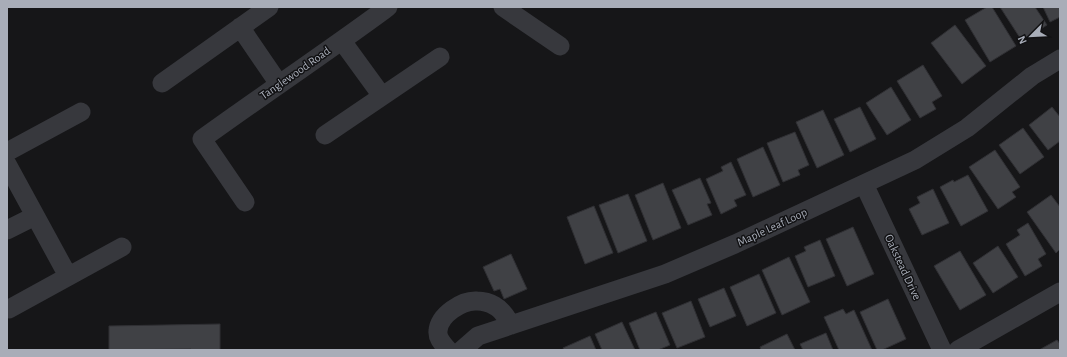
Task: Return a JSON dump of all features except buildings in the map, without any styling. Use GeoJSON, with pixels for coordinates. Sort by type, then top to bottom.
{"type":"FeatureCollection","features":[{"type":"Feature","properties":{"kind":"street"},"geometry":{"type":"LineString","coordinates":[[162,83],[269,7]]}},
{"type":"Feature","properties":{"kind":"street","name":"Tanglewood Road"},"geometry":{"type":"LineString","coordinates":[[245,202],[202,139],[388,7]]}},
{"type":"Feature","properties":{"kind":"street"},"geometry":{"type":"LineString","coordinates":[[503,7],[560,46]]}},
{"type":"Feature","properties":{"kind":"street"},"geometry":{"type":"LineString","coordinates":[[240,27],[279,84]]}},
{"type":"Feature","properties":{"kind":"street"},"geometry":{"type":"LineString","coordinates":[[342,41],[382,96]]}},
{"type":"Feature","properties":{"kind":"street"},"geometry":{"type":"LineString","coordinates":[[325,136],[440,57]]}},
{"type":"Feature","properties":{"kind":"street","name":"Maple Leaf Loop"},"geometry":{"type":"LineString","coordinates":[[462,350],[478,336],[665,274],[735,244],[915,160],[960,132],[1032,76],[1060,59]]}},
{"type":"Feature","properties":{"kind":"street"},"geometry":{"type":"LineString","coordinates":[[7,152],[81,112]]}},
{"type":"Feature","properties":{"kind":"street"},"geometry":{"type":"LineString","coordinates":[[7,164],[68,276]]}},
{"type":"Feature","properties":{"kind":"street","name":"Oakstead Drive"},"geometry":{"type":"LineString","coordinates":[[864,184],[942,350]]}},
{"type":"Feature","properties":{"kind":"street"},"geometry":{"type":"LineString","coordinates":[[7,230],[35,216]]}},
{"type":"Feature","properties":{"kind":"street"},"geometry":{"type":"LineString","coordinates":[[9,309],[122,247]]}},
{"type":"Feature","properties":{"kind":"street"},"geometry":{"type":"LineString","coordinates":[[958,350],[971,344],[1060,292]]}},
{"type":"Feature","properties":{"kind":"street"},"geometry":{"type":"LineString","coordinates":[[448,350],[440,340],[438,332],[448,313],[458,306],[477,301],[488,303],[496,306],[511,325]]}}]}
